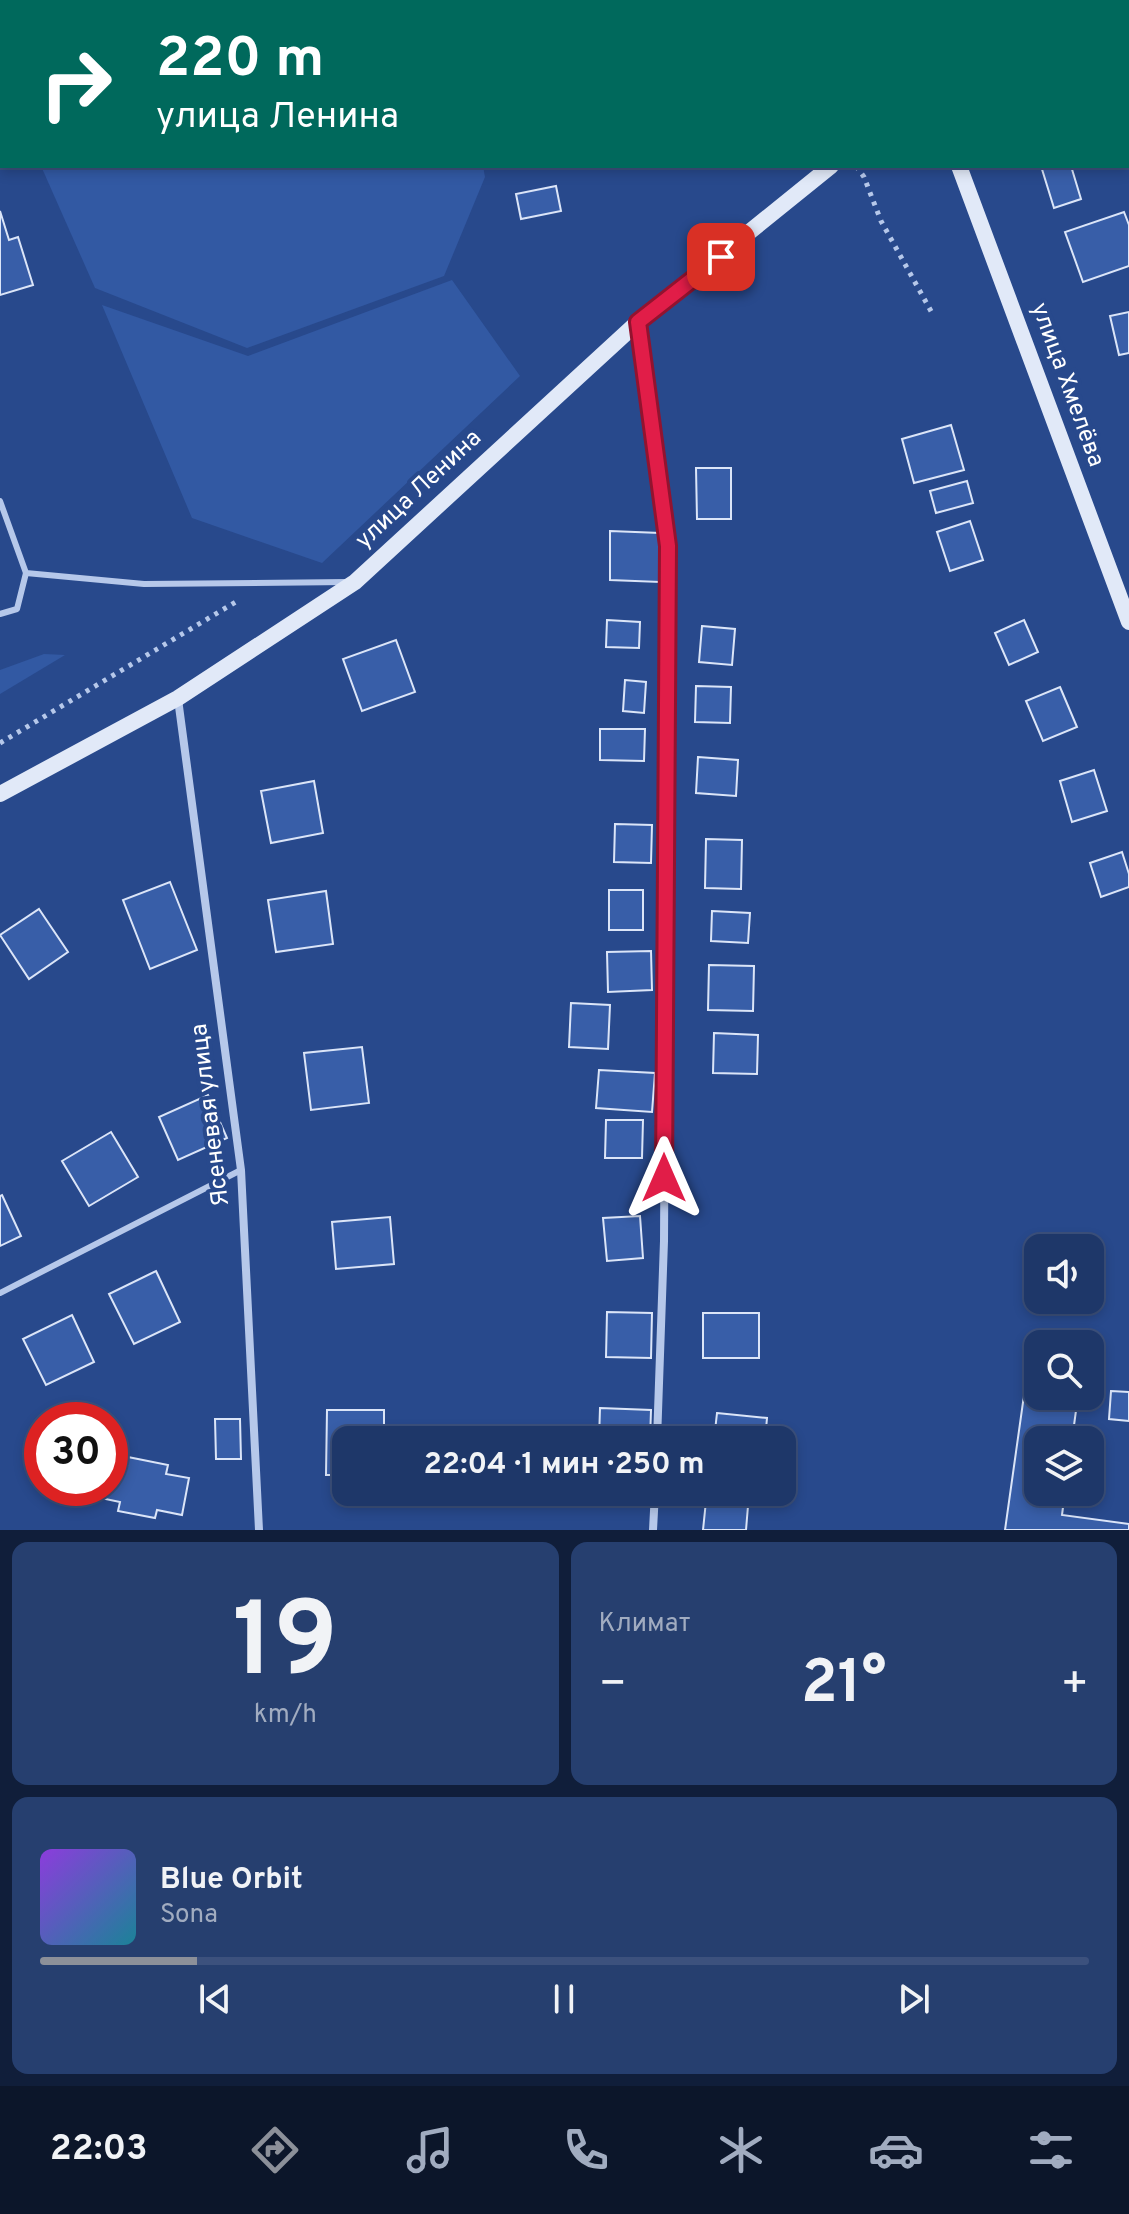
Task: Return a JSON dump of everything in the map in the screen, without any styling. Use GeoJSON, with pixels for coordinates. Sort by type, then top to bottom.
{"type":"FeatureCollection","features":[{"type":"Feature","properties":{"kind":"main road","name":"улица Ленина"},"geometry":{"type":"LineString","coordinates":[[0,794],[178,698],[355,582],[638,322],[829,168]]}},
{"type":"Feature","properties":{"kind":"main road","name":"улица Хмелёва"},"geometry":{"type":"LineString","coordinates":[[960,168],[1129,622]]}},
{"type":"Feature","properties":{"kind":"street"},"geometry":{"type":"LineString","coordinates":[[638,322],[668,546],[664,1241],[657,1426]]}},
{"type":"Feature","properties":{"kind":"street","name":"Ясеневая улица"},"geometry":{"type":"LineString","coordinates":[[178,698],[241,1170],[259,1530]]}},
{"type":"Feature","properties":{"kind":"street"},"geometry":{"type":"LineString","coordinates":[[653,1530],[654,1506]]}},
{"type":"Feature","properties":{"kind":"lane"},"geometry":{"type":"LineString","coordinates":[[0,501],[26,573],[17,609],[0,614]]}},
{"type":"Feature","properties":{"kind":"lane"},"geometry":{"type":"LineString","coordinates":[[26,573],[144,584],[355,582]]}},
{"type":"Feature","properties":{"kind":"lane"},"geometry":{"type":"LineString","coordinates":[[0,1293],[241,1170]]}},
{"type":"Feature","properties":{"kind":"path"},"geometry":{"type":"LineString","coordinates":[[857,168],[881,221],[932,313]]}},
{"type":"Feature","properties":{"kind":"path"},"geometry":{"type":"LineString","coordinates":[[0,743],[269,582]]}},
{"type":"Feature","properties":{"kind":"shaded area"},"geometry":{"type":"Polygon","coordinates":[[[42,168],[483,168],[485,177],[444,276],[247,348],[95,288],[42,168]]]}},
{"type":"Feature","properties":{"kind":"shaded area"},"geometry":{"type":"Polygon","coordinates":[[[452,280],[520,376],[322,563],[192,518],[102,305],[248,356],[452,280]]]}},
{"type":"Feature","properties":{"kind":"shaded area"},"geometry":{"type":"Polygon","coordinates":[[[44,654],[65,655],[0,694],[0,670],[44,654]]]}},
{"type":"Feature","properties":{"kind":"building"},"geometry":{"type":"Polygon","coordinates":[[[1042,168],[1072,168],[1081,199],[1054,208],[1042,168]]]}},
{"type":"Feature","properties":{"kind":"building"},"geometry":{"type":"Polygon","coordinates":[[[556,186],[561,211],[521,219],[516,194],[556,186]]]}},
{"type":"Feature","properties":{"kind":"building"},"geometry":{"type":"Polygon","coordinates":[[[0,211],[9,240],[18,237],[33,285],[0,295],[0,211]]]}},
{"type":"Feature","properties":{"kind":"building"},"geometry":{"type":"Polygon","coordinates":[[[1124,212],[1129,225],[1129,266],[1083,282],[1065,232],[1124,212]]]}},
{"type":"Feature","properties":{"kind":"building"},"geometry":{"type":"Polygon","coordinates":[[[1129,312],[1129,353],[1119,355],[1110,316],[1129,312]]]}},
{"type":"Feature","properties":{"kind":"building"},"geometry":{"type":"Polygon","coordinates":[[[951,425],[964,470],[914,483],[902,439],[951,425]]]}},
{"type":"Feature","properties":{"kind":"building"},"geometry":{"type":"Polygon","coordinates":[[[696,468],[731,468],[731,519],[697,519],[696,468]]]}},
{"type":"Feature","properties":{"kind":"building"},"geometry":{"type":"Polygon","coordinates":[[[967,481],[973,503],[936,513],[930,491],[967,481]]]}},
{"type":"Feature","properties":{"kind":"building"},"geometry":{"type":"Polygon","coordinates":[[[970,521],[983,560],[950,571],[937,532],[970,521]]]}},
{"type":"Feature","properties":{"kind":"building"},"geometry":{"type":"Polygon","coordinates":[[[610,531],[660,533],[660,582],[610,580],[610,531]]]}},
{"type":"Feature","properties":{"kind":"building"},"geometry":{"type":"Polygon","coordinates":[[[607,620],[640,622],[639,648],[606,647],[607,620]]]}},
{"type":"Feature","properties":{"kind":"building"},"geometry":{"type":"Polygon","coordinates":[[[1024,620],[1038,652],[1009,665],[995,633],[1024,620]]]}},
{"type":"Feature","properties":{"kind":"building"},"geometry":{"type":"Polygon","coordinates":[[[702,626],[735,629],[732,665],[699,662],[702,626]]]}},
{"type":"Feature","properties":{"kind":"building"},"geometry":{"type":"Polygon","coordinates":[[[396,640],[415,692],[362,711],[343,659],[396,640]]]}},
{"type":"Feature","properties":{"kind":"building"},"geometry":{"type":"Polygon","coordinates":[[[625,680],[646,682],[644,713],[623,711],[625,680]]]}},
{"type":"Feature","properties":{"kind":"building"},"geometry":{"type":"Polygon","coordinates":[[[696,686],[731,687],[730,723],[695,722],[696,686]]]}},
{"type":"Feature","properties":{"kind":"building"},"geometry":{"type":"Polygon","coordinates":[[[1060,687],[1077,727],[1043,741],[1026,701],[1060,687]]]}},
{"type":"Feature","properties":{"kind":"building"},"geometry":{"type":"Polygon","coordinates":[[[600,729],[645,729],[644,761],[600,760],[600,729]]]}},
{"type":"Feature","properties":{"kind":"building"},"geometry":{"type":"Polygon","coordinates":[[[698,757],[738,760],[736,796],[696,793],[698,757]]]}},
{"type":"Feature","properties":{"kind":"building"},"geometry":{"type":"Polygon","coordinates":[[[1094,770],[1107,811],[1072,822],[1060,781],[1094,770]]]}},
{"type":"Feature","properties":{"kind":"building"},"geometry":{"type":"Polygon","coordinates":[[[314,781],[323,833],[271,843],[261,791],[314,781]]]}},
{"type":"Feature","properties":{"kind":"building"},"geometry":{"type":"Polygon","coordinates":[[[615,824],[652,825],[651,863],[614,862],[615,824]]]}},
{"type":"Feature","properties":{"kind":"building"},"geometry":{"type":"Polygon","coordinates":[[[706,839],[742,840],[741,889],[705,888],[706,839]]]}},
{"type":"Feature","properties":{"kind":"building"},"geometry":{"type":"Polygon","coordinates":[[[1122,852],[1129,874],[1129,887],[1101,897],[1090,863],[1122,852]]]}},
{"type":"Feature","properties":{"kind":"building"},"geometry":{"type":"Polygon","coordinates":[[[170,882],[197,950],[150,969],[123,900],[170,882]]]}},
{"type":"Feature","properties":{"kind":"building"},"geometry":{"type":"Polygon","coordinates":[[[609,890],[643,890],[643,930],[609,930],[609,890]]]}},
{"type":"Feature","properties":{"kind":"building"},"geometry":{"type":"Polygon","coordinates":[[[326,891],[333,944],[276,952],[268,900],[326,891]]]}},
{"type":"Feature","properties":{"kind":"building"},"geometry":{"type":"Polygon","coordinates":[[[39,909],[68,952],[29,979],[0,935],[39,909]]]}},
{"type":"Feature","properties":{"kind":"building"},"geometry":{"type":"Polygon","coordinates":[[[712,911],[750,913],[748,943],[711,941],[712,911]]]}},
{"type":"Feature","properties":{"kind":"building"},"geometry":{"type":"Polygon","coordinates":[[[651,951],[652,990],[608,992],[607,952],[651,951]]]}},
{"type":"Feature","properties":{"kind":"building"},"geometry":{"type":"Polygon","coordinates":[[[709,965],[754,966],[753,1011],[708,1010],[709,965]]]}},
{"type":"Feature","properties":{"kind":"building"},"geometry":{"type":"Polygon","coordinates":[[[571,1003],[610,1005],[608,1049],[569,1047],[571,1003]]]}},
{"type":"Feature","properties":{"kind":"building"},"geometry":{"type":"Polygon","coordinates":[[[714,1033],[758,1035],[757,1074],[713,1073],[714,1033]]]}},
{"type":"Feature","properties":{"kind":"building"},"geometry":{"type":"Polygon","coordinates":[[[362,1047],[369,1103],[311,1110],[304,1053],[362,1047]]]}},
{"type":"Feature","properties":{"kind":"building"},"geometry":{"type":"Polygon","coordinates":[[[599,1070],[655,1073],[652,1112],[596,1108],[599,1070]]]}},
{"type":"Feature","properties":{"kind":"building"},"geometry":{"type":"Polygon","coordinates":[[[208,1095],[227,1138],[178,1160],[159,1117],[208,1095]]]}},
{"type":"Feature","properties":{"kind":"building"},"geometry":{"type":"Polygon","coordinates":[[[606,1120],[643,1120],[642,1158],[605,1158],[606,1120]]]}},
{"type":"Feature","properties":{"kind":"building"},"geometry":{"type":"Polygon","coordinates":[[[111,1132],[138,1177],[89,1206],[62,1161],[111,1132]]]}},
{"type":"Feature","properties":{"kind":"building"},"geometry":{"type":"Polygon","coordinates":[[[0,1196],[21,1236],[0,1246],[0,1196]]]}},
{"type":"Feature","properties":{"kind":"building"},"geometry":{"type":"Polygon","coordinates":[[[640,1216],[643,1258],[607,1261],[603,1218],[640,1216]]]}},
{"type":"Feature","properties":{"kind":"building"},"geometry":{"type":"Polygon","coordinates":[[[390,1217],[394,1264],[336,1269],[332,1222],[390,1217]]]}},
{"type":"Feature","properties":{"kind":"building"},"geometry":{"type":"Polygon","coordinates":[[[156,1271],[180,1322],[134,1344],[109,1294],[156,1271]]]}},
{"type":"Feature","properties":{"kind":"building"},"geometry":{"type":"Polygon","coordinates":[[[607,1312],[652,1313],[651,1358],[606,1357],[607,1312]]]}},
{"type":"Feature","properties":{"kind":"building"},"geometry":{"type":"Polygon","coordinates":[[[703,1313],[759,1313],[759,1358],[703,1358],[703,1313]]]}},
{"type":"Feature","properties":{"kind":"building"},"geometry":{"type":"Polygon","coordinates":[[[72,1315],[94,1362],[46,1385],[23,1339],[72,1315]]]}},
{"type":"Feature","properties":{"kind":"building"},"geometry":{"type":"Polygon","coordinates":[[[1111,1391],[1129,1392],[1129,1421],[1109,1419],[1111,1391]]]}},
{"type":"Feature","properties":{"kind":"building"},"geometry":{"type":"Polygon","coordinates":[[[1024,1395],[1024,1410],[1076,1410],[1074,1426],[1024,1426],[1024,1506],[1063,1506],[1062,1515],[1129,1524],[1129,1530],[1005,1530],[1024,1395]]]}},
{"type":"Feature","properties":{"kind":"building"},"geometry":{"type":"Polygon","coordinates":[[[600,1408],[651,1410],[650,1426],[599,1426],[600,1408]]]}},
{"type":"Feature","properties":{"kind":"building"},"geometry":{"type":"Polygon","coordinates":[[[327,1410],[384,1410],[384,1426],[332,1426],[332,1475],[326,1475],[327,1410]]]}},
{"type":"Feature","properties":{"kind":"building"},"geometry":{"type":"Polygon","coordinates":[[[717,1413],[767,1418],[766,1426],[716,1426],[717,1413]]]}},
{"type":"Feature","properties":{"kind":"building"},"geometry":{"type":"Polygon","coordinates":[[[215,1419],[240,1419],[241,1459],[216,1459],[215,1419]]]}},
{"type":"Feature","properties":{"kind":"building"},"geometry":{"type":"Polygon","coordinates":[[[128,1457],[168,1465],[166,1474],[189,1478],[182,1515],[157,1510],[155,1518],[118,1511],[119,1506],[128,1506],[128,1457]]]}},
{"type":"Feature","properties":{"kind":"building"},"geometry":{"type":"Polygon","coordinates":[[[705,1506],[748,1506],[746,1530],[703,1530],[705,1506]]]}},
{"type":"Feature","properties":{"kind":"route"},"geometry":{"type":"LineString","coordinates":[[664,1178],[668,546],[638,322],[721,257]]}}]}
